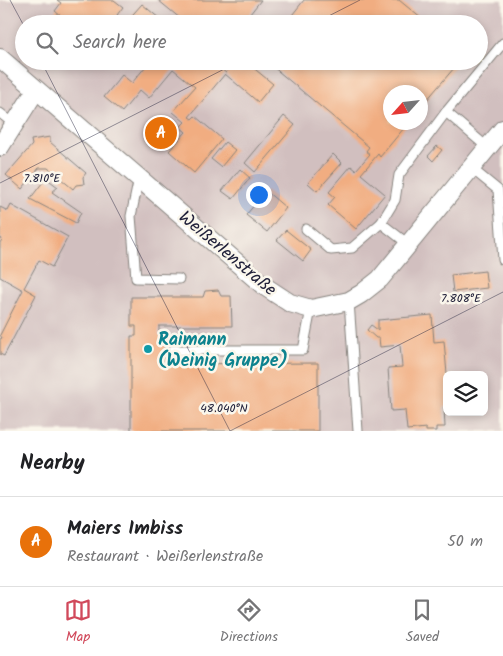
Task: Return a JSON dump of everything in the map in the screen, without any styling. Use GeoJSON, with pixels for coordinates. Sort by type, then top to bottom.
{"type":"FeatureCollection","features":[{"type":"Feature","properties":{"kind":"street","name":"Weißerlenstraße"},"geometry":{"type":"LineString","coordinates":[[0,58],[264,286],[290,303],[311,309],[349,301],[380,279],[503,129]]}},
{"type":"Feature","properties":{"kind":"street"},"geometry":{"type":"LineString","coordinates":[[0,147],[36,90]]}},
{"type":"Feature","properties":{"kind":"lane"},"geometry":{"type":"LineString","coordinates":[[488,62],[503,44]]}},
{"type":"Feature","properties":{"kind":"lane"},"geometry":{"type":"LineString","coordinates":[[306,229],[331,250],[352,248],[381,223],[395,200],[399,175],[446,112],[481,70]]}},
{"type":"Feature","properties":{"kind":"lane"},"geometry":{"type":"LineString","coordinates":[[0,112],[14,124]]}},
{"type":"Feature","properties":{"kind":"lane"},"geometry":{"type":"LineString","coordinates":[[446,112],[488,148]]}},
{"type":"Feature","properties":{"kind":"lane"},"geometry":{"type":"LineString","coordinates":[[472,168],[498,190],[503,260]]}},
{"type":"Feature","properties":{"kind":"lane"},"geometry":{"type":"LineString","coordinates":[[139,178],[131,216],[136,278],[180,279]]}},
{"type":"Feature","properties":{"kind":"lane"},"geometry":{"type":"LineString","coordinates":[[381,223],[408,244]]}},
{"type":"Feature","properties":{"kind":"lane"},"geometry":{"type":"LineString","coordinates":[[349,301],[358,431]]}},
{"type":"Feature","properties":{"kind":"lane"},"geometry":{"type":"LineString","coordinates":[[173,350],[303,350],[311,309]]}},
{"type":"Feature","properties":{"kind":"shaded area"},"geometry":{"type":"Polygon","coordinates":[[[0,0],[503,0],[503,431],[0,431],[0,0]]]}},
{"type":"Feature","properties":{"kind":"building"},"geometry":{"type":"Polygon","coordinates":[[[57,0],[114,0],[123,7],[117,15],[60,15],[55,11],[61,3],[57,0]]]}},
{"type":"Feature","properties":{"kind":"building"},"geometry":{"type":"Polygon","coordinates":[[[158,0],[261,0],[249,15],[176,15],[158,0]]]}},
{"type":"Feature","properties":{"kind":"building"},"geometry":{"type":"Polygon","coordinates":[[[304,0],[399,0],[417,15],[292,15],[304,0]]]}},
{"type":"Feature","properties":{"kind":"building"},"geometry":{"type":"Polygon","coordinates":[[[142,4],[155,15],[132,15],[142,4]]]}},
{"type":"Feature","properties":{"kind":"building"},"geometry":{"type":"Polygon","coordinates":[[[143,70],[172,70],[149,98],[140,90],[122,112],[104,97],[122,75],[132,83],[143,70]]]}},
{"type":"Feature","properties":{"kind":"building"},"geometry":{"type":"Polygon","coordinates":[[[174,70],[222,70],[226,73],[228,70],[256,70],[273,84],[258,102],[225,74],[189,117],[192,119],[195,116],[222,139],[194,173],[169,151],[186,132],[180,127],[185,122],[173,112],[195,87],[174,70]]]}},
{"type":"Feature","properties":{"kind":"building"},"geometry":{"type":"Polygon","coordinates":[[[277,70],[452,70],[428,99],[428,85],[383,85],[383,130],[402,130],[380,157],[378,154],[361,174],[385,194],[356,229],[328,205],[335,197],[329,192],[351,166],[356,170],[370,154],[366,151],[369,147],[277,70]]]}},
{"type":"Feature","properties":{"kind":"building"},"geometry":{"type":"Polygon","coordinates":[[[284,116],[295,125],[255,172],[245,163],[284,116]]]}},
{"type":"Feature","properties":{"kind":"building"},"geometry":{"type":"Polygon","coordinates":[[[159,124],[170,133],[163,141],[152,132],[159,124]]]}},
{"type":"Feature","properties":{"kind":"building"},"geometry":{"type":"Polygon","coordinates":[[[50,137],[50,142],[86,173],[83,177],[84,184],[76,185],[73,189],[48,168],[39,168],[22,189],[6,175],[32,145],[31,140],[50,137]]]}},
{"type":"Feature","properties":{"kind":"building"},"geometry":{"type":"Polygon","coordinates":[[[225,142],[235,150],[221,167],[211,159],[225,142]]]}},
{"type":"Feature","properties":{"kind":"building"},"geometry":{"type":"Polygon","coordinates":[[[437,146],[442,150],[433,161],[428,156],[437,146]]]}},
{"type":"Feature","properties":{"kind":"building"},"geometry":{"type":"Polygon","coordinates":[[[333,154],[342,163],[317,191],[308,183],[333,154]]]}},
{"type":"Feature","properties":{"kind":"building"},"geometry":{"type":"Polygon","coordinates":[[[240,169],[250,178],[233,199],[222,191],[240,169]]]}},
{"type":"Feature","properties":{"kind":"building"},"geometry":{"type":"Polygon","coordinates":[[[46,178],[58,187],[52,192],[81,212],[76,223],[30,199],[46,178]]]}},
{"type":"Feature","properties":{"kind":"building"},"geometry":{"type":"Polygon","coordinates":[[[266,191],[286,208],[267,232],[246,215],[266,191]]]}},
{"type":"Feature","properties":{"kind":"building"},"geometry":{"type":"Polygon","coordinates":[[[11,205],[68,237],[52,267],[39,260],[24,288],[36,295],[4,356],[0,354],[0,339],[2,338],[0,335],[23,290],[0,277],[0,243],[2,239],[0,238],[0,207],[8,211],[11,205]]]}},
{"type":"Feature","properties":{"kind":"building"},"geometry":{"type":"Polygon","coordinates":[[[286,230],[311,250],[303,261],[277,240],[286,230]]]}},
{"type":"Feature","properties":{"kind":"building"},"geometry":{"type":"Polygon","coordinates":[[[485,271],[487,288],[453,292],[451,275],[485,271]]]}},
{"type":"Feature","properties":{"kind":"building","name":"Raimann (Weinig Gruppe)"},"geometry":{"type":"Polygon","coordinates":[[[218,290],[221,296],[231,296],[232,326],[159,326],[159,336],[165,336],[165,364],[318,363],[318,431],[131,431],[131,336],[136,336],[136,326],[131,326],[131,297],[203,297],[205,291],[218,290]]]}},
{"type":"Feature","properties":{"kind":"building"},"geometry":{"type":"Polygon","coordinates":[[[432,315],[434,342],[444,341],[447,371],[443,371],[443,416],[445,427],[436,427],[436,431],[426,431],[426,428],[407,430],[405,410],[391,411],[388,368],[402,367],[400,345],[380,347],[379,338],[376,338],[367,330],[371,325],[378,330],[378,320],[432,315]]]}},
{"type":"Feature","properties":{"kind":"place","name":"Maiers Imbiss"},"geometry":{"type":"Point","coordinates":[161,133]}},
{"type":"Feature","properties":{"kind":"place","name":"Raimann (Weinig Gruppe)"},"geometry":{"type":"Point","coordinates":[148,349]}}]}
